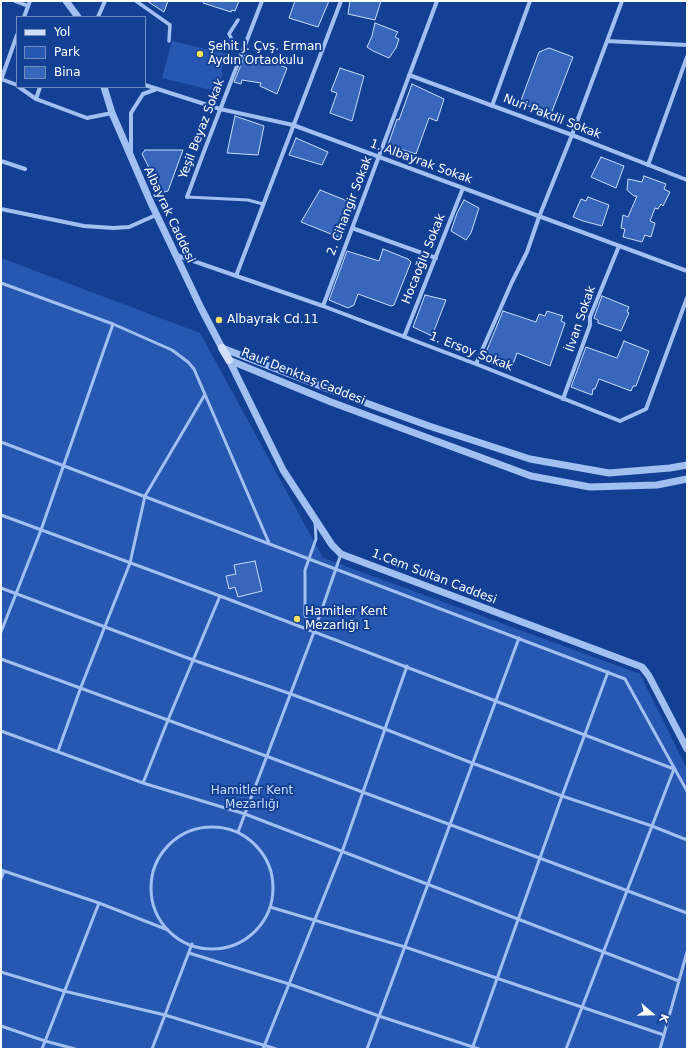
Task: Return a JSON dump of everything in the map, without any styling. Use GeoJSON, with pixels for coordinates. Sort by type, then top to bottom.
{"type":"FeatureCollection","features":[{"type":"Feature","properties":{"kind":"main road","name":"Rauf Denktaş Caddesi"},"geometry":{"type":"LineString","coordinates":[[222,348],[229,360]]}},
{"type":"Feature","properties":{"kind":"street"},"geometry":{"type":"LineString","coordinates":[[15,1],[28,6]]}},
{"type":"Feature","properties":{"kind":"street"},"geometry":{"type":"LineString","coordinates":[[24,16],[30,1]]}},
{"type":"Feature","properties":{"kind":"street"},"geometry":{"type":"LineString","coordinates":[[66,1],[77,16]]}},
{"type":"Feature","properties":{"kind":"street"},"geometry":{"type":"LineString","coordinates":[[98,16],[105,1]]}},
{"type":"Feature","properties":{"kind":"street"},"geometry":{"type":"LineString","coordinates":[[136,1],[170,25],[169,41]]}},
{"type":"Feature","properties":{"kind":"street","name":"Yeşil Beyaz Sokak"},"geometry":{"type":"LineString","coordinates":[[187,197],[262,1]]}},
{"type":"Feature","properties":{"kind":"street"},"geometry":{"type":"LineString","coordinates":[[236,276],[341,1]]}},
{"type":"Feature","properties":{"kind":"street","name":"2. Cihangir Sokak"},"geometry":{"type":"LineString","coordinates":[[323,306],[437,1]]}},
{"type":"Feature","properties":{"kind":"street"},"geometry":{"type":"LineString","coordinates":[[492,106],[530,1]]}},
{"type":"Feature","properties":{"kind":"street"},"geometry":{"type":"LineString","coordinates":[[476,364],[512,282],[527,252],[622,1]]}},
{"type":"Feature","properties":{"kind":"street"},"geometry":{"type":"LineString","coordinates":[[235,45],[229,34],[238,20]]}},
{"type":"Feature","properties":{"kind":"street"},"geometry":{"type":"LineString","coordinates":[[16,38],[1,80],[16,85]]}},
{"type":"Feature","properties":{"kind":"street"},"geometry":{"type":"LineString","coordinates":[[607,41],[687,45]]}},
{"type":"Feature","properties":{"kind":"street"},"geometry":{"type":"LineString","coordinates":[[648,165],[687,57]]}},
{"type":"Feature","properties":{"kind":"street","name":"Nuri Pakdil Sokak"},"geometry":{"type":"LineString","coordinates":[[409,75],[572,135],[687,180]]}},
{"type":"Feature","properties":{"kind":"street","name":"1. Albayrak Sokak"},"geometry":{"type":"LineString","coordinates":[[146,85],[220,109],[293,125],[687,271]]}},
{"type":"Feature","properties":{"kind":"street"},"geometry":{"type":"LineString","coordinates":[[21,88],[36,99],[87,118],[112,113]]}},
{"type":"Feature","properties":{"kind":"street"},"geometry":{"type":"LineString","coordinates":[[36,99],[40,88]]}},
{"type":"Feature","properties":{"kind":"street","name":"Albayrak Caddesi"},"geometry":{"type":"LineString","coordinates":[[104,88],[112,113],[156,215],[222,348]]}},
{"type":"Feature","properties":{"kind":"street"},"geometry":{"type":"LineString","coordinates":[[131,157],[131,114],[142,94],[157,89]]}},
{"type":"Feature","properties":{"kind":"street"},"geometry":{"type":"LineString","coordinates":[[1,161],[24,169]]}},
{"type":"Feature","properties":{"kind":"street","name":"Hocaoğlu Sokak"},"geometry":{"type":"LineString","coordinates":[[404,337],[463,188]]}},
{"type":"Feature","properties":{"kind":"street"},"geometry":{"type":"LineString","coordinates":[[1,209],[84,226],[113,228],[129,227],[156,215]]}},
{"type":"Feature","properties":{"kind":"street"},"geometry":{"type":"LineString","coordinates":[[352,228],[436,258]]}},
{"type":"Feature","properties":{"kind":"street","name":"İlvan Sokak"},"geometry":{"type":"LineString","coordinates":[[563,399],[590,325],[590,317],[619,246]]}},
{"type":"Feature","properties":{"kind":"street","name":"1. Ersoy Sokak"},"geometry":{"type":"LineString","coordinates":[[176,254],[323,306],[620,421],[646,409],[685,307],[687,298]]}},
{"type":"Feature","properties":{"kind":"street","name":"Rauf Denktaş Caddesi"},"geometry":{"type":"LineString","coordinates":[[222,348],[422,423],[530,459],[609,473],[670,468],[687,465]]}},
{"type":"Feature","properties":{"kind":"street","name":"Rauf Denktaş Caddesi"},"geometry":{"type":"LineString","coordinates":[[229,360],[331,402],[531,476],[590,487],[656,485],[687,479]]}},
{"type":"Feature","properties":{"kind":"street","name":"1.Cem Sultan Caddesi"},"geometry":{"type":"LineString","coordinates":[[229,360],[283,470],[332,545],[341,554],[642,667],[649,676],[687,749]]}},
{"type":"Feature","properties":{"kind":"lane"},"geometry":{"type":"LineString","coordinates":[[187,197],[248,200],[263,204]]}},
{"type":"Feature","properties":{"kind":"lane"},"geometry":{"type":"LineString","coordinates":[[1,284],[113,324],[181,355],[194,369],[204,396],[269,544]]}},
{"type":"Feature","properties":{"kind":"lane"},"geometry":{"type":"LineString","coordinates":[[1,632],[15,593],[41,530],[113,324]]}},
{"type":"Feature","properties":{"kind":"lane"},"geometry":{"type":"LineString","coordinates":[[58,751],[81,687],[130,563],[145,496],[204,396]]}},
{"type":"Feature","properties":{"kind":"lane"},"geometry":{"type":"LineString","coordinates":[[1,442],[625,679],[687,791]]}},
{"type":"Feature","properties":{"kind":"lane"},"geometry":{"type":"LineString","coordinates":[[1,515],[407,666],[674,769]]}},
{"type":"Feature","properties":{"kind":"lane"},"geometry":{"type":"LineString","coordinates":[[313,631],[305,615],[305,570],[316,539],[315,518]]}},
{"type":"Feature","properties":{"kind":"lane"},"geometry":{"type":"LineString","coordinates":[[238,832],[291,694],[341,554]]}},
{"type":"Feature","properties":{"kind":"lane"},"geometry":{"type":"LineString","coordinates":[[1,588],[193,660],[385,729],[472,764],[652,826],[687,840]]}},
{"type":"Feature","properties":{"kind":"lane"},"geometry":{"type":"LineString","coordinates":[[143,783],[220,596]]}},
{"type":"Feature","properties":{"kind":"lane"},"geometry":{"type":"LineString","coordinates":[[367,1049],[518,638]]}},
{"type":"Feature","properties":{"kind":"lane"},"geometry":{"type":"LineString","coordinates":[[1,659],[81,687],[687,913]]}},
{"type":"Feature","properties":{"kind":"lane"},"geometry":{"type":"LineString","coordinates":[[263,1049],[313,921],[342,852],[407,666]]}},
{"type":"Feature","properties":{"kind":"lane"},"geometry":{"type":"LineString","coordinates":[[473,1048],[584,734],[608,672]]}},
{"type":"Feature","properties":{"kind":"lane"},"geometry":{"type":"LineString","coordinates":[[1,731],[143,783],[245,814],[679,981]]}},
{"type":"Feature","properties":{"kind":"lane"},"geometry":{"type":"LineString","coordinates":[[566,1049],[674,769]]}},
{"type":"Feature","properties":{"kind":"lane"},"geometry":{"type":"LineString","coordinates":[[220,827],[238,832],[253,842],[264,855],[272,878],[273,890],[270,908],[260,925],[246,939],[227,947],[207,949],[177,938],[168,930],[158,915],[152,897],[152,878],[158,860],[169,845],[184,834],[201,828],[220,827]]}},
{"type":"Feature","properties":{"kind":"lane"},"geometry":{"type":"LineString","coordinates":[[1,880],[3,870],[99,903],[168,930]]}},
{"type":"Feature","properties":{"kind":"lane"},"geometry":{"type":"LineString","coordinates":[[42,1049],[99,903]]}},
{"type":"Feature","properties":{"kind":"lane"},"geometry":{"type":"LineString","coordinates":[[270,908],[405,947],[664,1035]]}},
{"type":"Feature","properties":{"kind":"lane"},"geometry":{"type":"LineString","coordinates":[[152,1049],[192,944]]}},
{"type":"Feature","properties":{"kind":"lane"},"geometry":{"type":"LineString","coordinates":[[660,1049],[687,952]]}},
{"type":"Feature","properties":{"kind":"lane"},"geometry":{"type":"LineString","coordinates":[[189,953],[289,984],[478,1049]]}},
{"type":"Feature","properties":{"kind":"lane"},"geometry":{"type":"LineString","coordinates":[[1,972],[64,991],[165,1015],[276,1049]]}},
{"type":"Feature","properties":{"kind":"lane"},"geometry":{"type":"LineString","coordinates":[[1,1026],[45,1041],[75,1049]]}},
{"type":"Feature","properties":{"kind":"green space"},"geometry":{"type":"Polygon","coordinates":[[[172,41],[227,54],[221,71],[223,72],[219,85],[211,90],[162,78],[172,41]]]}},
{"type":"Feature","properties":{"kind":"green space","name":"Hamitler Kent Mezarlığı"},"geometry":{"type":"Polygon","coordinates":[[[1,258],[200,333],[323,558],[640,674],[687,769],[687,1049],[1,1049],[1,258]]]}},
{"type":"Feature","properties":{"kind":"building"},"geometry":{"type":"Polygon","coordinates":[[[147,1],[168,1],[164,12],[147,1]]]}},
{"type":"Feature","properties":{"kind":"building"},"geometry":{"type":"Polygon","coordinates":[[[204,1],[239,1],[235,11],[232,10],[231,12],[203,3],[204,1]]]}},
{"type":"Feature","properties":{"kind":"building"},"geometry":{"type":"Polygon","coordinates":[[[295,1],[329,1],[318,27],[289,18],[295,1]]]}},
{"type":"Feature","properties":{"kind":"building"},"geometry":{"type":"Polygon","coordinates":[[[350,1],[381,1],[375,20],[348,14],[350,1]]]}},
{"type":"Feature","properties":{"kind":"building"},"geometry":{"type":"Polygon","coordinates":[[[375,23],[398,32],[395,37],[399,39],[396,48],[389,58],[367,47],[372,36],[375,23]]]}},
{"type":"Feature","properties":{"kind":"building"},"geometry":{"type":"Polygon","coordinates":[[[549,48],[573,57],[551,114],[520,103],[539,52],[549,48]]]}},
{"type":"Feature","properties":{"kind":"building"},"geometry":{"type":"Polygon","coordinates":[[[245,55],[268,65],[269,61],[287,68],[277,94],[260,86],[261,83],[242,80],[241,84],[234,82],[245,55]]]}},
{"type":"Feature","properties":{"kind":"building"},"geometry":{"type":"Polygon","coordinates":[[[340,68],[364,76],[352,121],[330,113],[337,93],[331,91],[340,68]]]}},
{"type":"Feature","properties":{"kind":"building"},"geometry":{"type":"Polygon","coordinates":[[[412,84],[444,99],[437,121],[429,118],[416,154],[388,145],[412,84]]]}},
{"type":"Feature","properties":{"kind":"building"},"geometry":{"type":"Polygon","coordinates":[[[235,116],[264,126],[258,155],[227,153],[235,116]]]}},
{"type":"Feature","properties":{"kind":"building"},"geometry":{"type":"Polygon","coordinates":[[[296,138],[328,152],[322,165],[289,155],[296,138]]]}},
{"type":"Feature","properties":{"kind":"building"},"geometry":{"type":"Polygon","coordinates":[[[145,150],[183,150],[168,191],[161,191],[142,154],[145,150]]]}},
{"type":"Feature","properties":{"kind":"building"},"geometry":{"type":"Polygon","coordinates":[[[601,157],[624,166],[616,188],[591,177],[601,157]]]}},
{"type":"Feature","properties":{"kind":"building"},"geometry":{"type":"Polygon","coordinates":[[[644,176],[666,184],[664,189],[670,192],[663,206],[661,204],[658,209],[655,208],[650,221],[655,223],[651,237],[645,235],[642,242],[623,237],[625,229],[621,228],[623,215],[628,217],[637,196],[634,196],[627,190],[628,179],[642,182],[644,176]]]}},
{"type":"Feature","properties":{"kind":"building"},"geometry":{"type":"Polygon","coordinates":[[[320,190],[355,204],[341,238],[301,222],[320,190]]]}},
{"type":"Feature","properties":{"kind":"building"},"geometry":{"type":"Polygon","coordinates":[[[588,197],[609,205],[602,226],[573,217],[581,199],[586,201],[588,197]]]}},
{"type":"Feature","properties":{"kind":"building"},"geometry":{"type":"Polygon","coordinates":[[[464,200],[479,208],[471,233],[466,240],[451,231],[457,213],[464,200]]]}},
{"type":"Feature","properties":{"kind":"building"},"geometry":{"type":"Polygon","coordinates":[[[383,249],[408,259],[411,262],[394,305],[391,306],[358,294],[354,305],[348,308],[329,300],[347,251],[379,261],[383,249]]]}},
{"type":"Feature","properties":{"kind":"building"},"geometry":{"type":"Polygon","coordinates":[[[425,295],[446,300],[432,336],[413,327],[425,295]]]}},
{"type":"Feature","properties":{"kind":"building"},"geometry":{"type":"Polygon","coordinates":[[[602,296],[629,307],[627,312],[629,313],[621,331],[598,323],[598,320],[594,318],[602,296]]]}},
{"type":"Feature","properties":{"kind":"building"},"geometry":{"type":"Polygon","coordinates":[[[503,311],[536,322],[539,314],[545,316],[547,311],[563,316],[561,321],[565,323],[550,366],[517,353],[512,367],[484,357],[503,311]]]}},
{"type":"Feature","properties":{"kind":"building"},"geometry":{"type":"Polygon","coordinates":[[[624,341],[649,351],[636,386],[633,386],[631,391],[599,379],[595,389],[593,389],[592,395],[571,387],[586,347],[617,358],[624,341]]]}},
{"type":"Feature","properties":{"kind":"building"},"geometry":{"type":"Polygon","coordinates":[[[255,561],[262,591],[238,597],[235,587],[229,589],[226,576],[236,574],[234,565],[255,561]]]}},
{"type":"Feature","properties":{"kind":"place","name":"Şehit J. Çvş. Erman Aydın Ortaokulu"},"geometry":{"type":"Point","coordinates":[200,54]}},
{"type":"Feature","properties":{"kind":"place","name":"Albayrak Cd.11"},"geometry":{"type":"Point","coordinates":[219,320]}},
{"type":"Feature","properties":{"kind":"place","name":"Hamitler Kent Mezarlığı 1"},"geometry":{"type":"Point","coordinates":[297,619]}}]}
